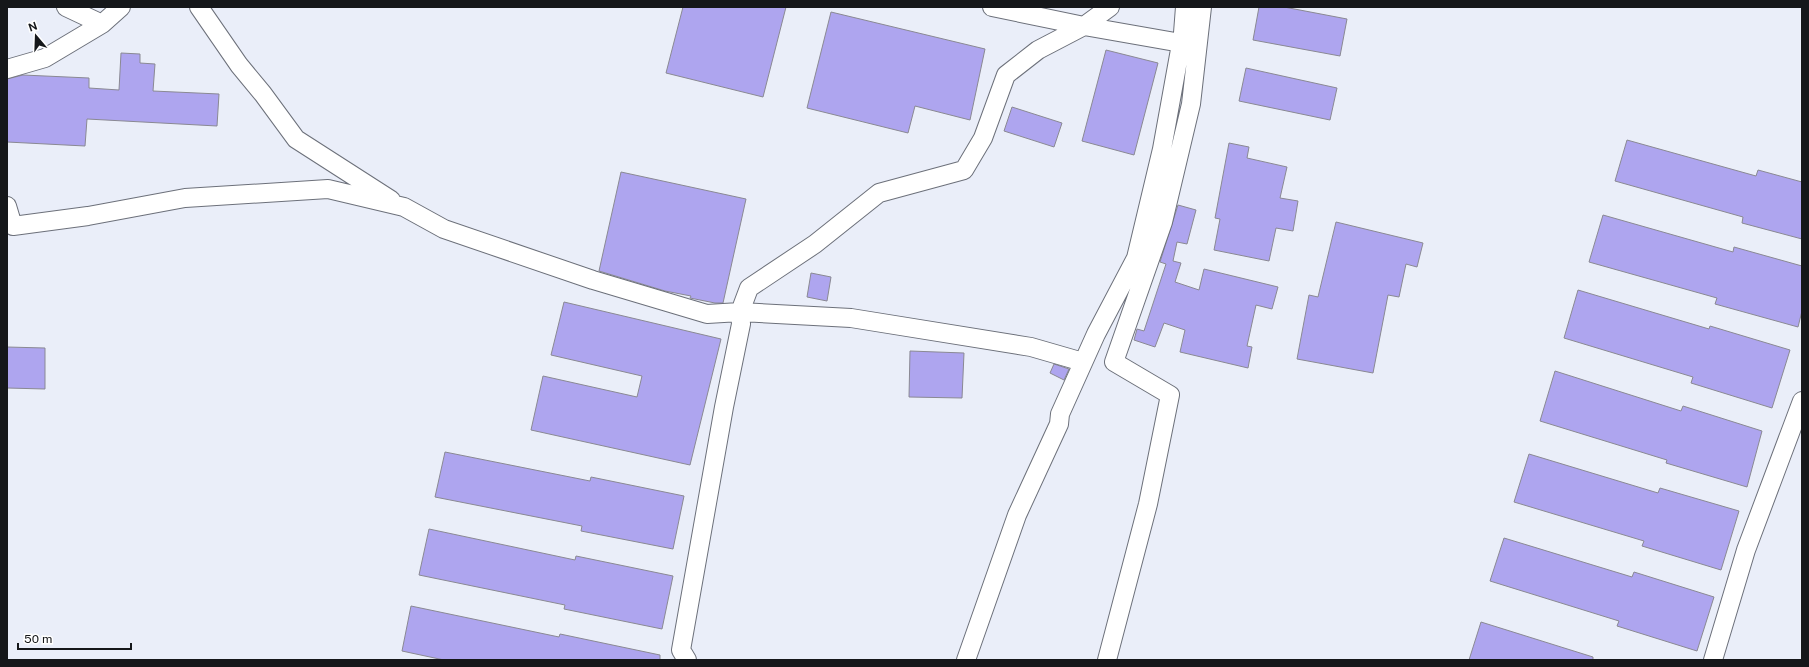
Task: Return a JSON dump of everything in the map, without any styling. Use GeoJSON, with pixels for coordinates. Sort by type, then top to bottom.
{"type":"FeatureCollection","features":[{"type":"Feature","properties":{"kind":"street"},"geometry":{"type":"LineString","coordinates":[[66,7],[102,24]]}},
{"type":"Feature","properties":{"kind":"street"},"geometry":{"type":"LineString","coordinates":[[7,69],[44,58],[102,24],[121,7]]}},
{"type":"Feature","properties":{"kind":"street"},"geometry":{"type":"LineString","coordinates":[[199,7],[239,65],[263,94],[296,139],[404,207],[444,229],[593,280],[707,314],[740,312],[851,318],[1031,347],[1083,362]]}},
{"type":"Feature","properties":{"kind":"street"},"geometry":{"type":"LineString","coordinates":[[992,7],[1084,26],[1181,43]]}},
{"type":"Feature","properties":{"kind":"street"},"geometry":{"type":"LineString","coordinates":[[688,660],[681,650],[724,407],[741,324],[740,312],[748,288],[815,244],[879,193],[964,170],[983,138],[1006,75],[1038,50],[1084,26],[1110,7]]}},
{"type":"Feature","properties":{"kind":"street"},"geometry":{"type":"LineString","coordinates":[[966,660],[1017,515],[1059,424],[1060,414],[1083,362],[1136,258],[1162,149],[1181,43],[1185,7]]}},
{"type":"Feature","properties":{"kind":"street"},"geometry":{"type":"LineString","coordinates":[[1107,660],[1148,504],[1170,395],[1114,362],[1164,222],[1190,104],[1202,7]]}},
{"type":"Feature","properties":{"kind":"street"},"geometry":{"type":"LineString","coordinates":[[7,206],[13,226],[88,216],[185,198],[328,189],[404,207]]}},
{"type":"Feature","properties":{"kind":"street"},"geometry":{"type":"LineString","coordinates":[[1713,660],[1746,550],[1802,402]]}},
{"type":"Feature","properties":{"kind":"building"},"geometry":{"type":"Polygon","coordinates":[[[683,7],[786,7],[763,97],[666,73],[683,7]]]}},
{"type":"Feature","properties":{"kind":"building"},"geometry":{"type":"Polygon","coordinates":[[[1259,7],[1284,7],[1347,19],[1340,56],[1253,40],[1259,7]]]}},
{"type":"Feature","properties":{"kind":"building"},"geometry":{"type":"Polygon","coordinates":[[[831,12],[985,49],[970,120],[915,106],[908,133],[807,108],[831,12]]]}},
{"type":"Feature","properties":{"kind":"building"},"geometry":{"type":"Polygon","coordinates":[[[1106,50],[1158,63],[1134,155],[1082,141],[1106,50]]]}},
{"type":"Feature","properties":{"kind":"building"},"geometry":{"type":"Polygon","coordinates":[[[121,53],[140,54],[140,63],[155,64],[153,91],[219,94],[217,126],[87,119],[85,146],[7,142],[7,79],[23,75],[89,78],[89,88],[119,90],[121,53]]]}},
{"type":"Feature","properties":{"kind":"building"},"geometry":{"type":"Polygon","coordinates":[[[1246,68],[1337,88],[1330,120],[1239,101],[1246,68]]]}},
{"type":"Feature","properties":{"kind":"building"},"geometry":{"type":"Polygon","coordinates":[[[1012,107],[1062,123],[1054,147],[1004,131],[1012,107]]]}},
{"type":"Feature","properties":{"kind":"building"},"geometry":{"type":"Polygon","coordinates":[[[1627,140],[1756,176],[1758,170],[1802,182],[1802,239],[1742,223],[1743,217],[1615,181],[1627,140]]]}},
{"type":"Feature","properties":{"kind":"building"},"geometry":{"type":"Polygon","coordinates":[[[1229,143],[1249,147],[1247,158],[1287,167],[1280,198],[1298,201],[1293,231],[1276,228],[1269,261],[1214,250],[1220,219],[1215,218],[1229,143]]]}},
{"type":"Feature","properties":{"kind":"building"},"geometry":{"type":"Polygon","coordinates":[[[621,172],[746,199],[723,303],[690,298],[691,296],[665,291],[599,271],[621,172]]]}},
{"type":"Feature","properties":{"kind":"building"},"geometry":{"type":"Polygon","coordinates":[[[1178,205],[1196,210],[1187,244],[1177,242],[1173,261],[1181,263],[1175,282],[1199,290],[1204,269],[1278,287],[1272,309],[1256,305],[1247,346],[1252,347],[1248,368],[1180,352],[1185,330],[1164,323],[1155,347],[1134,340],[1137,329],[1144,331],[1166,264],[1160,262],[1178,205]]]}},
{"type":"Feature","properties":{"kind":"building"},"geometry":{"type":"Polygon","coordinates":[[[1603,215],[1733,252],[1734,247],[1802,266],[1802,311],[1798,327],[1715,304],[1717,298],[1589,262],[1603,215]]]}},
{"type":"Feature","properties":{"kind":"building"},"geometry":{"type":"Polygon","coordinates":[[[1336,222],[1423,243],[1417,267],[1406,264],[1399,297],[1388,295],[1373,373],[1297,359],[1309,295],[1318,297],[1336,222]]]}},
{"type":"Feature","properties":{"kind":"building"},"geometry":{"type":"Polygon","coordinates":[[[811,273],[831,277],[827,301],[807,297],[811,273]]]}},
{"type":"Feature","properties":{"kind":"building"},"geometry":{"type":"Polygon","coordinates":[[[1578,290],[1709,329],[1710,326],[1790,350],[1772,408],[1691,383],[1693,377],[1564,338],[1578,290]]]}},
{"type":"Feature","properties":{"kind":"building"},"geometry":{"type":"Polygon","coordinates":[[[564,302],[721,339],[690,465],[531,430],[543,376],[637,397],[642,376],[551,355],[564,302]]]}},
{"type":"Feature","properties":{"kind":"building"},"geometry":{"type":"Polygon","coordinates":[[[7,347],[45,348],[45,389],[7,388],[7,347]]]}},
{"type":"Feature","properties":{"kind":"building"},"geometry":{"type":"Polygon","coordinates":[[[910,351],[964,353],[962,398],[909,397],[910,351]]]}},
{"type":"Feature","properties":{"kind":"building"},"geometry":{"type":"Polygon","coordinates":[[[1054,364],[1069,369],[1064,380],[1050,373],[1054,364]]]}},
{"type":"Feature","properties":{"kind":"building"},"geometry":{"type":"Polygon","coordinates":[[[1555,371],[1681,411],[1683,406],[1762,431],[1747,487],[1666,463],[1667,460],[1540,421],[1555,371]]]}},
{"type":"Feature","properties":{"kind":"building"},"geometry":{"type":"Polygon","coordinates":[[[445,452],[590,481],[591,477],[684,496],[673,549],[581,531],[582,526],[435,497],[445,452]]]}},
{"type":"Feature","properties":{"kind":"building"},"geometry":{"type":"Polygon","coordinates":[[[1529,454],[1658,493],[1660,488],[1739,511],[1721,570],[1642,546],[1644,541],[1514,502],[1529,454]]]}},
{"type":"Feature","properties":{"kind":"building"},"geometry":{"type":"Polygon","coordinates":[[[429,529],[575,560],[576,556],[673,576],[662,629],[564,609],[565,605],[419,575],[429,529]]]}},
{"type":"Feature","properties":{"kind":"building"},"geometry":{"type":"Polygon","coordinates":[[[1504,538],[1632,577],[1634,572],[1714,597],[1697,651],[1617,626],[1619,621],[1490,581],[1504,538]]]}},
{"type":"Feature","properties":{"kind":"building"},"geometry":{"type":"Polygon","coordinates":[[[411,606],[559,637],[560,634],[660,655],[660,660],[444,660],[402,651],[411,606]]]}},
{"type":"Feature","properties":{"kind":"building"},"geometry":{"type":"Polygon","coordinates":[[[1481,622],[1593,657],[1593,660],[1469,660],[1481,622]]]}}]}
